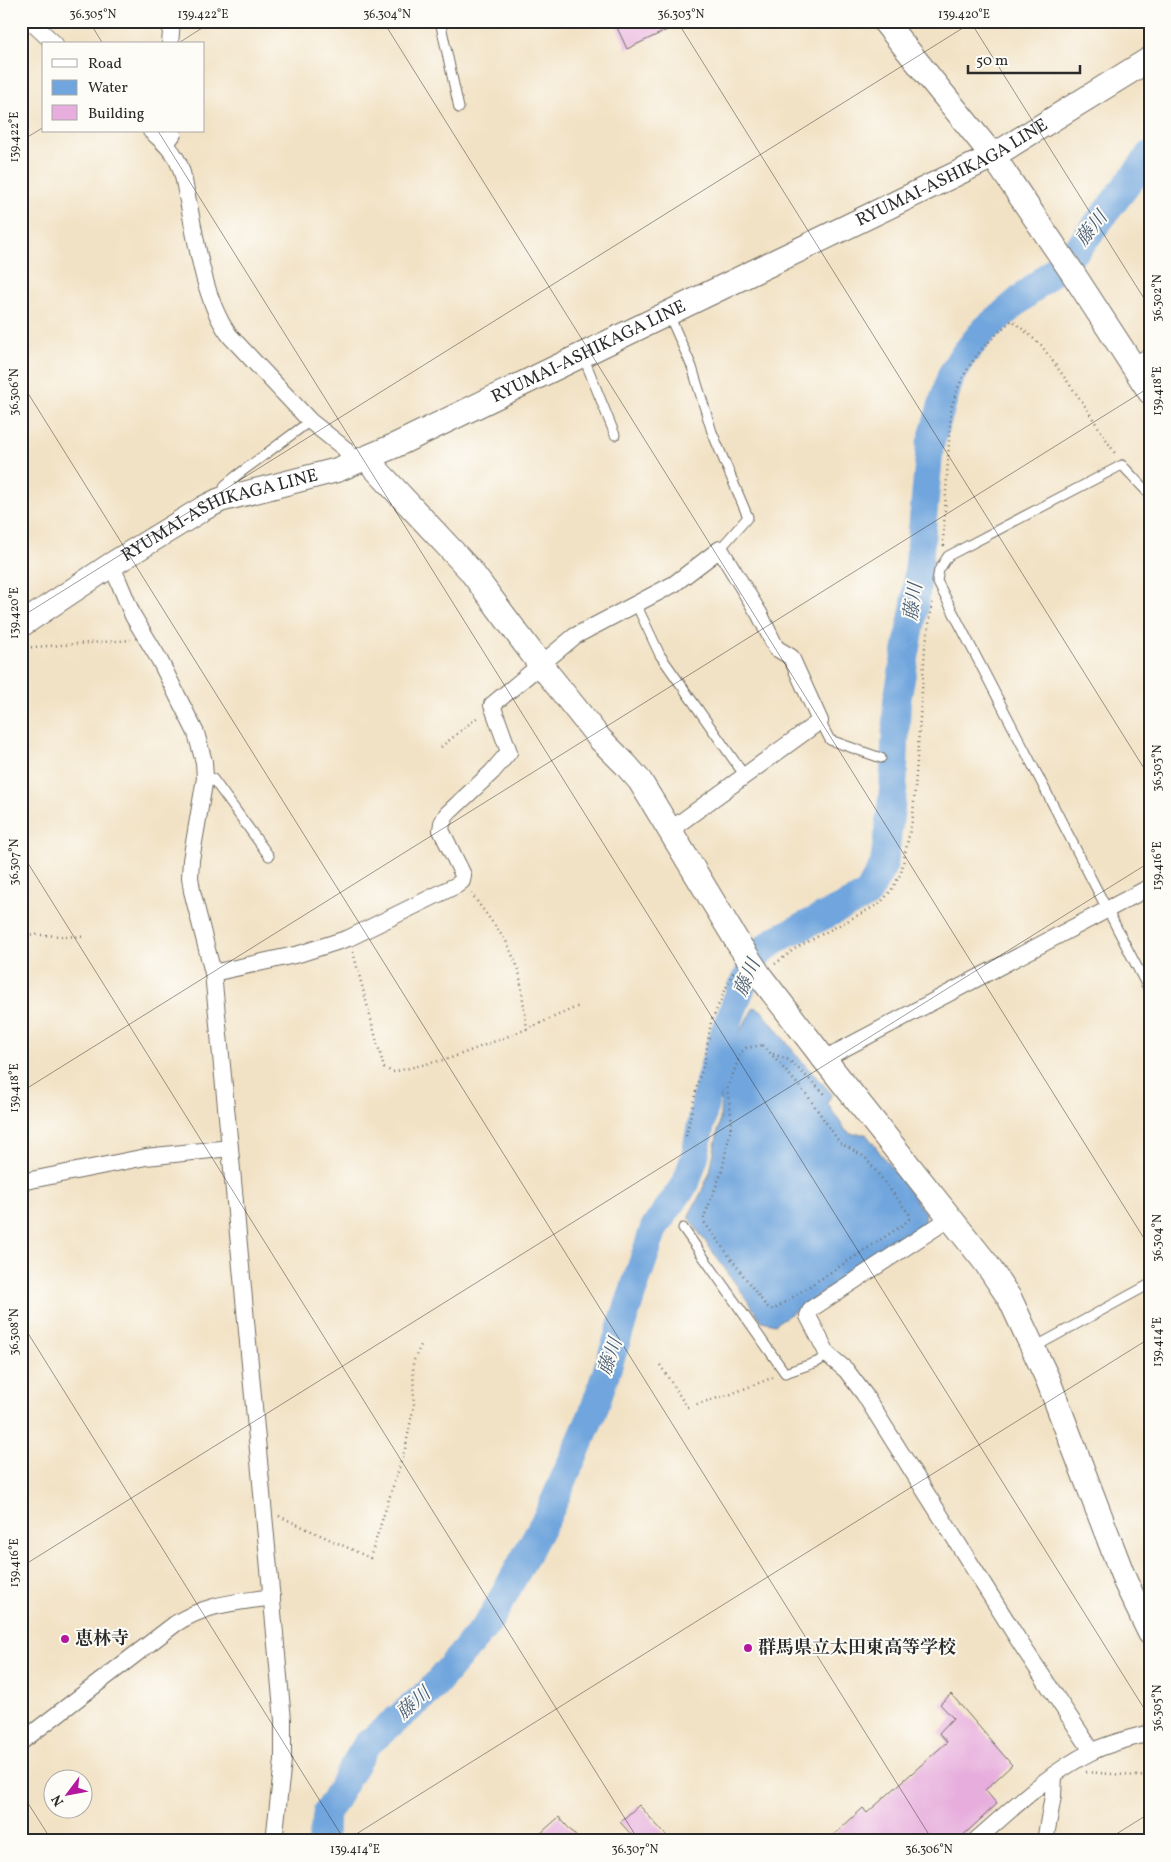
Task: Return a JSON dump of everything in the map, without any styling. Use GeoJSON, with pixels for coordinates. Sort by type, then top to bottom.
{"type":"FeatureCollection","features":[{"type":"Feature","properties":{"kind":"main road"},"geometry":{"type":"LineString","coordinates":[[884,21],[993,156],[1063,259],[1141,357],[1150,392]]}},
{"type":"Feature","properties":{"kind":"main road","name":"RYUMAI-ASHIKAGA LINE"},"geometry":{"type":"LineString","coordinates":[[21,625],[179,522],[220,500],[337,470],[582,356],[993,156],[1150,60]]}},
{"type":"Feature","properties":{"kind":"main road"},"geometry":{"type":"LineString","coordinates":[[362,460],[373,466],[470,570],[540,664],[600,739],[640,781],[759,974],[824,1060],[986,1263],[1010,1299],[1048,1380],[1125,1581],[1150,1633]]}},
{"type":"Feature","properties":{"kind":"street"},"geometry":{"type":"LineString","coordinates":[[30,21],[53,42]]}},
{"type":"Feature","properties":{"kind":"street"},"geometry":{"type":"LineString","coordinates":[[170,42],[172,21]]}},
{"type":"Feature","properties":{"kind":"street"},"geometry":{"type":"LineString","coordinates":[[154,132],[169,138],[180,165],[204,270],[214,308],[222,326],[310,421],[362,460]]}},
{"type":"Feature","properties":{"kind":"street"},"geometry":{"type":"LineString","coordinates":[[213,974],[298,954],[349,938],[462,881],[463,875],[441,830],[447,814],[492,772],[509,752],[492,705],[575,636],[674,584],[720,550],[760,615],[776,648],[791,658],[820,721],[670,830]]}},
{"type":"Feature","properties":{"kind":"street"},"geometry":{"type":"LineString","coordinates":[[111,565],[133,616],[159,659],[202,749],[205,775],[190,877],[213,974],[283,1720],[283,1760],[271,1840]]}},
{"type":"Feature","properties":{"kind":"street"},"geometry":{"type":"LineString","coordinates":[[824,1060],[1150,886]]}},
{"type":"Feature","properties":{"kind":"street"},"geometry":{"type":"LineString","coordinates":[[21,1182],[146,1157],[230,1148]]}},
{"type":"Feature","properties":{"kind":"street"},"geometry":{"type":"LineString","coordinates":[[949,1217],[811,1309],[808,1316],[828,1355],[846,1370],[864,1394],[1021,1644],[1092,1751]]}},
{"type":"Feature","properties":{"kind":"street"},"geometry":{"type":"LineString","coordinates":[[21,1742],[192,1613],[210,1607],[272,1597]]}},
{"type":"Feature","properties":{"kind":"street"},"geometry":{"type":"LineString","coordinates":[[975,1841],[1018,1802],[1057,1772],[1092,1751],[1150,1733]]}},
{"type":"Feature","properties":{"kind":"street"},"geometry":{"type":"LineString","coordinates":[[1045,1841],[1057,1772]]}},
{"type":"Feature","properties":{"kind":"lane"},"geometry":{"type":"LineString","coordinates":[[440,21],[459,108]]}},
{"type":"Feature","properties":{"kind":"lane"},"geometry":{"type":"LineString","coordinates":[[669,314],[692,367],[712,432],[748,516],[720,550]]}},
{"type":"Feature","properties":{"kind":"lane"},"geometry":{"type":"LineString","coordinates":[[582,356],[614,436]]}},
{"type":"Feature","properties":{"kind":"lane"},"geometry":{"type":"LineString","coordinates":[[220,500],[225,485],[310,421]]}},
{"type":"Feature","properties":{"kind":"lane"},"geometry":{"type":"LineString","coordinates":[[1150,495],[1122,464],[948,556],[939,570],[937,581],[1150,992]]}},
{"type":"Feature","properties":{"kind":"lane"},"geometry":{"type":"LineString","coordinates":[[636,604],[660,655],[745,776]]}},
{"type":"Feature","properties":{"kind":"lane"},"geometry":{"type":"LineString","coordinates":[[820,721],[830,740],[880,758]]}},
{"type":"Feature","properties":{"kind":"lane"},"geometry":{"type":"LineString","coordinates":[[205,775],[213,779],[269,856]]}},
{"type":"Feature","properties":{"kind":"lane"},"geometry":{"type":"LineString","coordinates":[[683,1228],[785,1373],[817,1362],[828,1355]]}},
{"type":"Feature","properties":{"kind":"lane"},"geometry":{"type":"LineString","coordinates":[[1033,1348],[1150,1284]]}},
{"type":"Feature","properties":{"kind":"path"},"geometry":{"type":"LineString","coordinates":[[1150,176],[1145,182],[1145,186],[1150,194]]}},
{"type":"Feature","properties":{"kind":"path"},"geometry":{"type":"LineString","coordinates":[[948,556],[943,542],[951,409],[956,388],[974,358],[990,339],[1012,320],[1041,345],[1083,403],[1122,464]]}},
{"type":"Feature","properties":{"kind":"path"},"geometry":{"type":"LineString","coordinates":[[759,974],[796,948],[878,904],[896,883],[901,873],[913,816],[925,648],[937,581]]}},
{"type":"Feature","properties":{"kind":"path"},"geometry":{"type":"LineString","coordinates":[[21,648],[128,641],[143,634]]}},
{"type":"Feature","properties":{"kind":"path"},"geometry":{"type":"LineString","coordinates":[[441,747],[492,705]]}},
{"type":"Feature","properties":{"kind":"path"},"geometry":{"type":"LineString","coordinates":[[462,881],[506,942],[519,970],[527,1029]]}},
{"type":"Feature","properties":{"kind":"path"},"geometry":{"type":"LineString","coordinates":[[21,934],[85,937]]}},
{"type":"Feature","properties":{"kind":"path"},"geometry":{"type":"LineString","coordinates":[[349,938],[384,1068],[393,1072],[412,1069],[450,1058],[527,1029],[579,1006]]}},
{"type":"Feature","properties":{"kind":"path"},"geometry":{"type":"LineString","coordinates":[[686,1136],[699,1078],[704,1065],[711,1022],[730,977],[744,952]]}},
{"type":"Feature","properties":{"kind":"path"},"geometry":{"type":"LineString","coordinates":[[771,1054],[807,1095],[840,1143],[865,1157],[909,1214],[909,1219],[903,1225],[773,1310],[769,1309],[704,1222],[704,1217],[722,1172],[732,1122],[727,1088],[741,1053],[746,1048],[763,1045],[771,1054],[789,1060],[827,1096]]}},
{"type":"Feature","properties":{"kind":"path"},"geometry":{"type":"LineString","coordinates":[[264,1509],[370,1558],[405,1449],[414,1405],[413,1362],[422,1343]]}},
{"type":"Feature","properties":{"kind":"path"},"geometry":{"type":"LineString","coordinates":[[660,1365],[687,1407],[731,1394],[785,1373]]}},
{"type":"Feature","properties":{"kind":"path"},"geometry":{"type":"LineString","coordinates":[[1057,1772],[1150,1778]]}},
{"type":"Feature","properties":{"kind":"water"},"geometry":{"type":"Polygon","coordinates":[[[754,1007],[761,1010],[802,1062],[832,1094],[827,1103],[846,1131],[851,1134],[866,1134],[925,1213],[923,1227],[775,1324],[762,1321],[688,1217],[710,1172],[720,1120],[721,1086],[734,1041],[754,1007]]]}},
{"type":"Feature","properties":{"kind":"building"},"geometry":{"type":"Polygon","coordinates":[[[614,21],[686,21],[627,49],[614,21]]]}},
{"type":"Feature","properties":{"kind":"building"},"geometry":{"type":"Polygon","coordinates":[[[951,1694],[1012,1765],[985,1790],[997,1804],[957,1841],[827,1841],[863,1808],[867,1813],[947,1742],[939,1733],[953,1718],[940,1704],[951,1694]]]}},
{"type":"Feature","properties":{"kind":"building"},"geometry":{"type":"Polygon","coordinates":[[[639,1805],[671,1841],[637,1841],[620,1822],[639,1805]]]}},
{"type":"Feature","properties":{"kind":"building"},"geometry":{"type":"Polygon","coordinates":[[[559,1817],[580,1841],[532,1841],[559,1817]]]}},
{"type":"Feature","properties":{"kind":"waterway","name":"藤川"},"geometry":{"type":"LineString","coordinates":[[322,1841],[327,1812],[366,1745],[429,1692],[489,1622],[548,1515],[593,1412],[654,1228],[686,1183],[695,1156],[709,1082],[722,1038],[740,991],[759,953],[777,939],[867,895],[884,864],[893,791],[897,701],[915,604],[930,445],[951,375],[961,358],[983,331],[1079,247],[1150,155]]}},
{"type":"Feature","properties":{"kind":"waterway"},"geometry":{"type":"LineString","coordinates":[[740,991],[746,999]]}},
{"type":"Feature","properties":{"kind":"waterway"},"geometry":{"type":"LineString","coordinates":[[717,1055],[733,1064]]}},
{"type":"Feature","properties":{"kind":"place","name":"恵林寺"},"geometry":{"type":"Point","coordinates":[65,1639]}},
{"type":"Feature","properties":{"kind":"place","name":"群馬県立太田東高等学校"},"geometry":{"type":"Point","coordinates":[748,1648]}}]}
